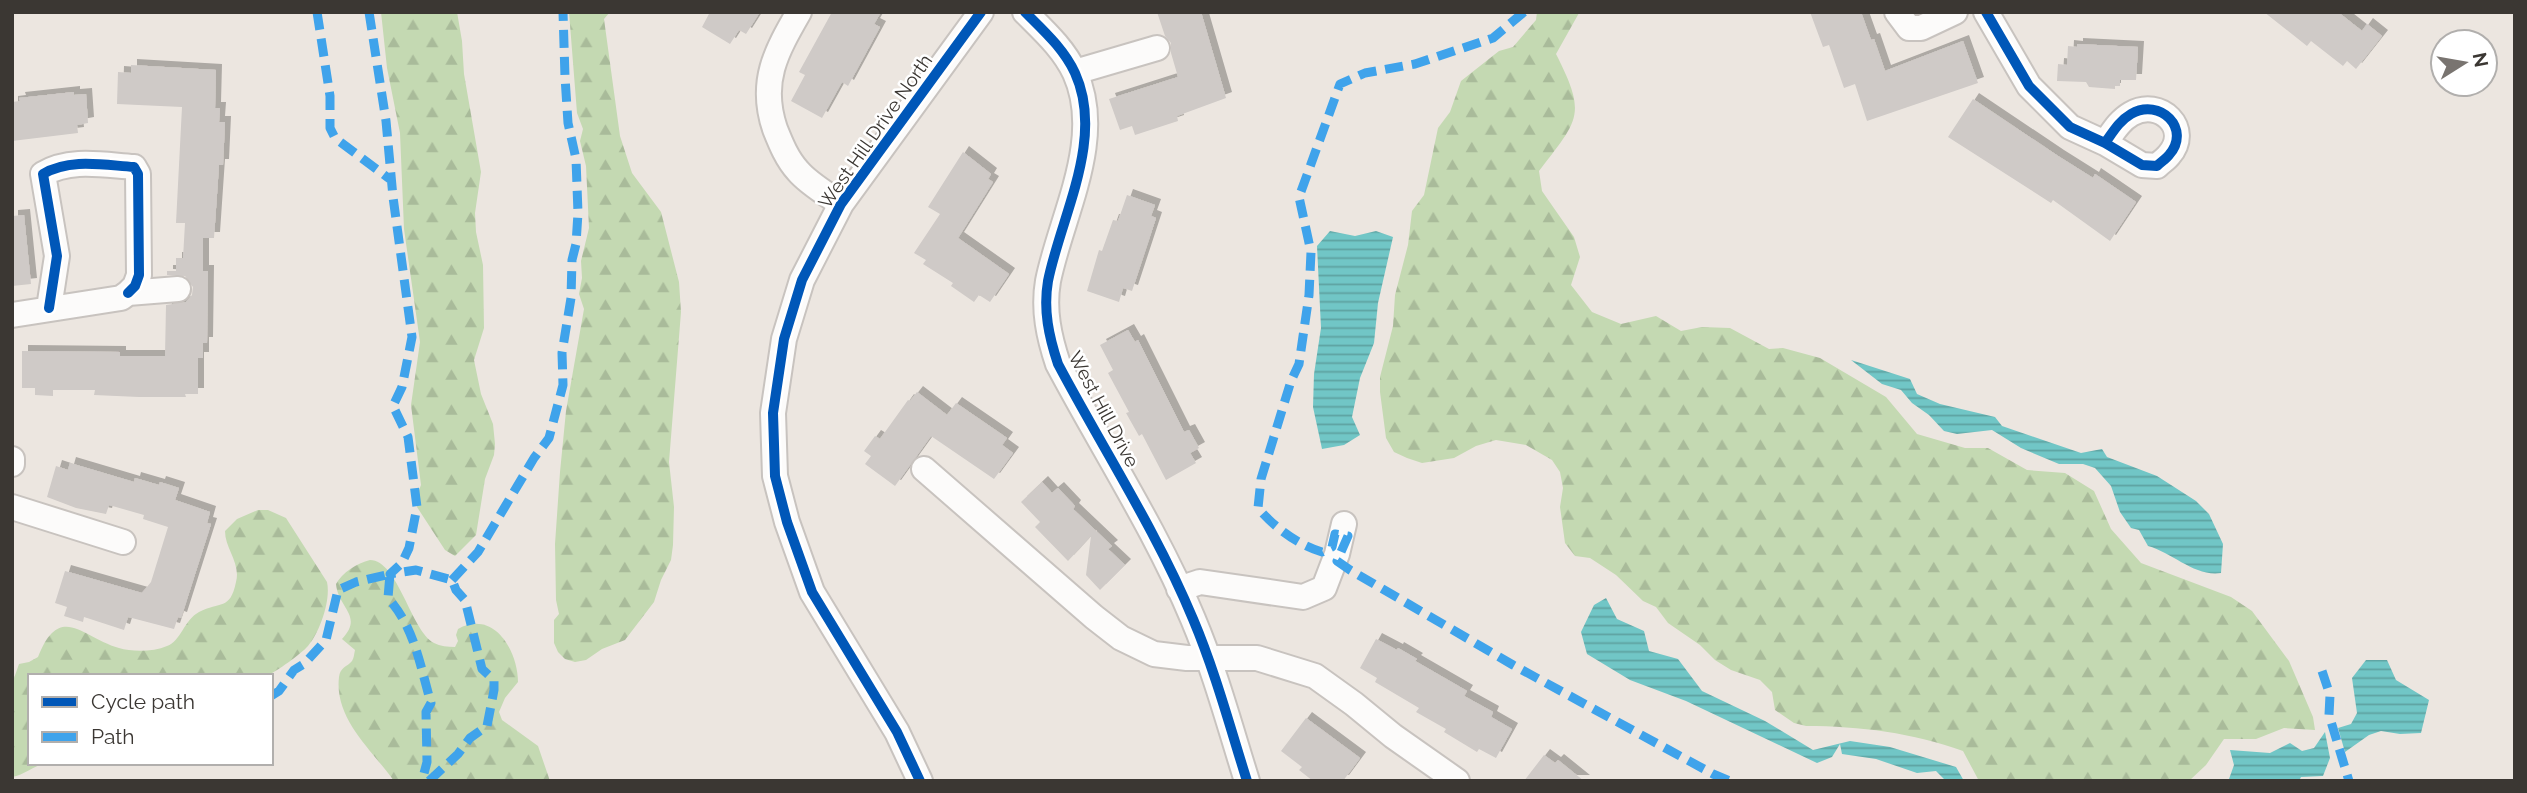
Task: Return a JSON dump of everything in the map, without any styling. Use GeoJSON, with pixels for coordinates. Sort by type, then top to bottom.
{"type":"FeatureCollection","features":[{"type":"Feature","properties":{"kind":"street"},"geometry":{"type":"LineString","coordinates":[[799,12],[773,62],[767,90],[772,119],[782,148],[799,172],[841,204]]}},
{"type":"Feature","properties":{"kind":"street","name":"West Hill Drive North"},"geometry":{"type":"LineString","coordinates":[[920,781],[897,732],[812,592],[787,522],[775,476],[774,413],[784,339],[802,280],[841,204],[981,12]]}},
{"type":"Feature","properties":{"kind":"street","name":"West Hill Drive"},"geometry":{"type":"LineString","coordinates":[[1025,12],[1057,43],[1075,72],[1081,89],[1084,117],[1083,159],[1048,281],[1046,306],[1049,335],[1058,364],[1152,531],[1179,589],[1208,658],[1247,781]]}},
{"type":"Feature","properties":{"kind":"street"},"geometry":{"type":"LineString","coordinates":[[1897,12],[1909,28],[1920,27],[1955,12]]}},
{"type":"Feature","properties":{"kind":"street"},"geometry":{"type":"LineString","coordinates":[[1986,12],[2029,86],[2070,127],[2105,143]]}},
{"type":"Feature","properties":{"kind":"street"},"geometry":{"type":"LineString","coordinates":[[1075,72],[1157,48]]}},
{"type":"Feature","properties":{"kind":"street"},"geometry":{"type":"LineString","coordinates":[[12,315],[49,307],[121,298],[135,286],[139,275],[138,174],[134,167],[74,164],[43,174],[57,256],[49,307]]}},
{"type":"Feature","properties":{"kind":"street"},"geometry":{"type":"LineString","coordinates":[[128,293],[178,289]]}},
{"type":"Feature","properties":{"kind":"street"},"geometry":{"type":"LineString","coordinates":[[12,459],[12,464]]}},
{"type":"Feature","properties":{"kind":"street"},"geometry":{"type":"LineString","coordinates":[[923,469],[1121,638],[1154,654],[1187,658],[1257,658],[1315,676],[1457,781]]}},
{"type":"Feature","properties":{"kind":"street"},"geometry":{"type":"LineString","coordinates":[[12,507],[122,542]]}},
{"type":"Feature","properties":{"kind":"street"},"geometry":{"type":"LineString","coordinates":[[1179,589],[1200,582],[1303,597],[1324,588],[1337,555],[1344,524]]}},
{"type":"Feature","properties":{"kind":"green space"},"geometry":{"type":"Polygon","coordinates":[[[381,12],[457,12],[464,74],[481,172],[475,213],[483,265],[484,328],[474,360],[481,394],[493,424],[495,444],[485,479],[476,535],[455,556],[445,550],[417,507],[417,495],[421,485],[411,405],[420,342],[404,229],[400,133],[387,68],[381,12]]]}},
{"type":"Feature","properties":{"kind":"green space"},"geometry":{"type":"Polygon","coordinates":[[[569,12],[610,12],[604,19],[620,136],[632,173],[661,212],[679,282],[681,312],[669,462],[674,507],[671,560],[654,602],[625,640],[602,649],[586,660],[575,662],[565,659],[554,643],[554,620],[559,614],[556,600],[555,544],[560,472],[566,411],[584,309],[579,294],[581,261],[589,228],[586,166],[580,141],[583,129],[577,113],[569,12]]]}},
{"type":"Feature","properties":{"kind":"green space"},"geometry":{"type":"Polygon","coordinates":[[[1537,12],[1579,13],[1556,54],[1572,91],[1574,116],[1563,139],[1539,171],[1542,191],[1574,237],[1580,257],[1571,285],[1592,312],[1621,324],[1656,316],[1681,331],[1702,327],[1730,328],[1769,349],[1783,348],[1820,358],[1886,397],[1917,434],[1965,448],[1988,448],[2027,470],[2065,473],[2094,491],[2111,529],[2141,563],[2231,597],[2252,611],[2289,661],[2313,717],[2315,730],[2284,728],[2256,739],[2224,739],[2206,765],[2189,781],[1979,781],[1963,751],[1886,732],[1806,726],[1794,723],[1775,710],[1772,692],[1760,680],[1731,670],[1715,660],[1700,645],[1668,623],[1656,607],[1643,601],[1616,575],[1590,558],[1575,556],[1565,543],[1560,507],[1563,488],[1560,472],[1552,460],[1526,445],[1496,440],[1476,446],[1454,458],[1422,463],[1394,452],[1386,438],[1380,377],[1393,326],[1395,295],[1408,245],[1412,211],[1424,195],[1438,128],[1450,112],[1461,81],[1499,51],[1513,47],[1536,20],[1537,12]]]}},
{"type":"Feature","properties":{"kind":"green space"},"geometry":{"type":"Polygon","coordinates":[[[258,510],[268,510],[286,518],[327,582],[324,616],[308,646],[270,674],[28,674],[28,765],[40,765],[12,777],[12,684],[19,664],[38,657],[46,640],[64,627],[130,650],[155,649],[172,643],[199,612],[223,604],[231,597],[237,575],[225,531],[237,519],[258,510]]]}},
{"type":"Feature","properties":{"kind":"green space"},"geometry":{"type":"Polygon","coordinates":[[[370,560],[380,563],[389,571],[418,625],[434,643],[455,647],[458,629],[471,624],[483,624],[502,636],[514,658],[518,682],[505,698],[499,712],[502,720],[538,746],[550,781],[394,781],[356,733],[342,707],[339,692],[340,674],[352,661],[355,650],[342,639],[351,624],[336,584],[350,569],[370,560]]]}},
{"type":"Feature","properties":{"kind":"water"},"geometry":{"type":"Polygon","coordinates":[[[1330,231],[1355,236],[1376,231],[1393,237],[1378,303],[1374,343],[1360,378],[1352,417],[1360,435],[1344,445],[1322,449],[1313,407],[1314,374],[1321,328],[1317,246],[1330,231]]]}},
{"type":"Feature","properties":{"kind":"water"},"geometry":{"type":"Polygon","coordinates":[[[1851,360],[1910,379],[1917,394],[1940,404],[1995,417],[2002,426],[2081,453],[2102,449],[2107,457],[2157,476],[2196,501],[2209,514],[2223,544],[2221,573],[2193,568],[2148,546],[2139,530],[2131,528],[2120,512],[2111,486],[2095,468],[2083,464],[2059,464],[2021,448],[1992,430],[1957,434],[1944,431],[1901,390],[1882,384],[1851,360]]]}},
{"type":"Feature","properties":{"kind":"water"},"geometry":{"type":"Polygon","coordinates":[[[1606,598],[1617,619],[1644,631],[1649,651],[1678,659],[1702,691],[1765,721],[1813,750],[1850,741],[1890,747],[1956,767],[1964,781],[1946,781],[1936,771],[1917,773],[1876,759],[1842,754],[1840,744],[1832,757],[1817,763],[1686,701],[1630,680],[1587,654],[1581,632],[1594,605],[1606,598]]]}},
{"type":"Feature","properties":{"kind":"water"},"geometry":{"type":"Polygon","coordinates":[[[2366,660],[2387,660],[2396,680],[2429,700],[2421,733],[2381,731],[2369,735],[2345,752],[2338,728],[2351,724],[2357,713],[2352,678],[2366,660]]]}},
{"type":"Feature","properties":{"kind":"water"},"geometry":{"type":"Polygon","coordinates":[[[2325,732],[2330,758],[2323,776],[2301,777],[2299,781],[2208,781],[2229,779],[2234,765],[2230,750],[2270,753],[2290,743],[2302,751],[2314,748],[2325,732]]]}},
{"type":"Feature","properties":{"kind":"building"},"geometry":{"type":"Polygon","coordinates":[[[710,12],[760,12],[746,34],[739,30],[730,44],[702,27],[710,12]]]}},
{"type":"Feature","properties":{"kind":"building"},"geometry":{"type":"Polygon","coordinates":[[[832,12],[881,12],[874,24],[880,27],[848,86],[842,82],[822,118],[791,101],[805,75],[799,72],[832,12]]]}},
{"type":"Feature","properties":{"kind":"building"},"geometry":{"type":"Polygon","coordinates":[[[1157,12],[1201,12],[1226,98],[1177,116],[1178,121],[1135,135],[1132,126],[1120,130],[1109,99],[1178,77],[1171,43],[1165,36],[1157,12]]]}},
{"type":"Feature","properties":{"kind":"building"},"geometry":{"type":"Polygon","coordinates":[[[1810,12],[1861,12],[1885,71],[1963,41],[1978,83],[1867,121],[1855,84],[1844,88],[1829,45],[1823,47],[1810,12]]]}},
{"type":"Feature","properties":{"kind":"building"},"geometry":{"type":"Polygon","coordinates":[[[2264,12],[2338,12],[2362,31],[2367,24],[2382,36],[2356,69],[2347,61],[2343,66],[2311,41],[2307,46],[2264,12]]]}},
{"type":"Feature","properties":{"kind":"building"},"geometry":{"type":"Polygon","coordinates":[[[2077,44],[2138,47],[2136,80],[2120,80],[2120,86],[2115,86],[2115,89],[2089,87],[2086,82],[2057,81],[2058,64],[2067,65],[2068,46],[2077,47],[2077,44]]]}},
{"type":"Feature","properties":{"kind":"building"},"geometry":{"type":"Polygon","coordinates":[[[131,65],[216,70],[215,108],[220,108],[219,122],[225,122],[223,165],[219,165],[214,238],[203,238],[203,271],[208,271],[207,343],[203,343],[203,358],[198,358],[198,394],[185,394],[186,397],[139,397],[94,395],[95,390],[53,390],[53,396],[35,395],[35,388],[22,388],[22,351],[120,352],[120,356],[165,356],[166,305],[186,302],[192,295],[193,287],[185,276],[167,275],[167,271],[176,271],[176,258],[183,258],[185,223],[176,223],[182,107],[117,104],[118,72],[131,73],[131,65]]]}},
{"type":"Feature","properties":{"kind":"building"},"geometry":{"type":"Polygon","coordinates":[[[74,92],[74,95],[86,94],[88,123],[77,125],[78,133],[12,141],[12,102],[20,101],[19,98],[74,92]]]}},
{"type":"Feature","properties":{"kind":"building"},"geometry":{"type":"Polygon","coordinates":[[[1973,99],[2058,156],[2093,178],[2095,174],[2136,202],[2110,241],[2053,200],[2051,203],[1948,137],[1973,99]]]}},
{"type":"Feature","properties":{"kind":"building"},"geometry":{"type":"Polygon","coordinates":[[[963,152],[991,174],[988,179],[993,182],[958,238],[1009,274],[990,302],[979,295],[974,302],[951,286],[953,283],[923,264],[926,260],[914,253],[940,214],[928,207],[963,152]]]}},
{"type":"Feature","properties":{"kind":"building"},"geometry":{"type":"Polygon","coordinates":[[[1127,195],[1155,205],[1151,216],[1156,218],[1132,291],[1123,288],[1119,302],[1087,291],[1099,250],[1102,251],[1113,220],[1118,221],[1127,195]]]}},
{"type":"Feature","properties":{"kind":"building"},"geometry":{"type":"Polygon","coordinates":[[[24,215],[31,284],[12,286],[12,216],[24,215]]]}},
{"type":"Feature","properties":{"kind":"building"},"geometry":{"type":"Polygon","coordinates":[[[1128,330],[1135,342],[1138,340],[1184,432],[1189,430],[1199,448],[1190,453],[1196,463],[1166,480],[1142,434],[1139,436],[1126,413],[1129,412],[1108,373],[1113,370],[1100,345],[1128,330]]]}},
{"type":"Feature","properties":{"kind":"building"},"geometry":{"type":"Polygon","coordinates":[[[917,392],[947,415],[956,403],[1007,438],[1002,445],[1013,453],[994,479],[931,436],[895,486],[865,464],[871,456],[864,451],[875,436],[880,439],[908,400],[917,392]]]}},
{"type":"Feature","properties":{"kind":"building"},"geometry":{"type":"Polygon","coordinates":[[[70,463],[134,482],[135,478],[179,488],[175,500],[210,512],[207,523],[211,524],[181,618],[178,617],[174,629],[128,617],[124,630],[84,617],[83,622],[64,616],[67,607],[55,603],[65,571],[142,593],[151,582],[168,527],[143,519],[144,515],[109,505],[106,514],[76,508],[47,497],[56,466],[68,470],[70,463]]]}},
{"type":"Feature","properties":{"kind":"building"},"geometry":{"type":"Polygon","coordinates":[[[1042,482],[1052,493],[1058,488],[1075,506],[1073,509],[1112,546],[1108,549],[1125,565],[1100,590],[1086,575],[1091,536],[1068,561],[1035,527],[1040,522],[1021,502],[1042,482]]]}},
{"type":"Feature","properties":{"kind":"building"},"geometry":{"type":"Polygon","coordinates":[[[1376,639],[1397,650],[1398,648],[1467,691],[1464,696],[1493,712],[1491,717],[1512,729],[1496,758],[1479,749],[1477,752],[1444,732],[1446,729],[1416,712],[1419,708],[1375,682],[1377,678],[1360,668],[1376,639]]]}},
{"type":"Feature","properties":{"kind":"building"},"geometry":{"type":"Polygon","coordinates":[[[1306,718],[1360,758],[1343,781],[1313,781],[1299,770],[1302,767],[1281,751],[1306,718]]]}},
{"type":"Feature","properties":{"kind":"building"},"geometry":{"type":"Polygon","coordinates":[[[1544,755],[1555,763],[1558,760],[1584,781],[1524,781],[1544,755]]]}},
{"type":"Feature","properties":{"kind":"marked path"},"geometry":{"type":"LineString","coordinates":[[317,12],[330,96],[330,128],[335,138],[391,180]]}},
{"type":"Feature","properties":{"kind":"marked path"},"geometry":{"type":"LineString","coordinates":[[369,12],[386,121],[393,197],[412,337],[402,387],[393,406],[408,437],[417,507],[409,548],[402,563],[390,574],[416,570],[452,580],[465,600],[482,669],[494,680],[487,726],[470,738],[458,754],[429,781]]}},
{"type":"Feature","properties":{"kind":"marked path"},"geometry":{"type":"LineString","coordinates":[[452,580],[478,552],[534,458],[549,438],[563,385],[562,353],[571,298],[572,260],[578,213],[576,159],[568,123],[563,12]]}},
{"type":"Feature","properties":{"kind":"marked path"},"geometry":{"type":"LineString","coordinates":[[1524,12],[1493,38],[1415,64],[1365,73],[1340,84],[1299,197],[1311,252],[1309,295],[1299,364],[1291,381],[1261,479],[1258,508],[1287,534],[1322,552],[1332,547],[1335,534],[1348,536],[1337,561],[1350,570],[1513,665],[1730,781]]}},
{"type":"Feature","properties":{"kind":"marked path"},"geometry":{"type":"LineString","coordinates":[[273,695],[279,691],[294,670],[304,664],[326,640],[338,590],[356,582],[390,574],[388,598],[411,635],[431,703],[426,712],[427,762],[422,781]]}},
{"type":"Feature","properties":{"kind":"marked path"},"geometry":{"type":"LineString","coordinates":[[2322,671],[2330,695],[2329,715],[2349,781]]}},
{"type":"Feature","properties":{"kind":"cycle path"},"geometry":{"type":"LineString","coordinates":[[920,781],[897,732],[812,592],[787,522],[775,476],[773,413],[784,339],[802,280],[841,204],[981,12]]}},
{"type":"Feature","properties":{"kind":"cycle path"},"geometry":{"type":"LineString","coordinates":[[1025,12],[1065,56],[1075,73],[1083,98],[1083,151],[1048,281],[1047,313],[1055,354],[1058,364],[1146,522],[1193,619],[1222,699],[1247,781]]}},
{"type":"Feature","properties":{"kind":"cycle path"},"geometry":{"type":"LineString","coordinates":[[1986,12],[2029,86],[2070,127],[2105,143],[2142,165],[2157,166],[2169,155],[2177,135],[2170,118],[2152,110],[2142,110],[2123,120],[2105,143]]}},
{"type":"Feature","properties":{"kind":"cycle path"},"geometry":{"type":"LineString","coordinates":[[49,308],[57,256],[43,174],[64,166],[87,164],[134,167],[138,174],[139,275],[135,286],[128,293]]}}]}
